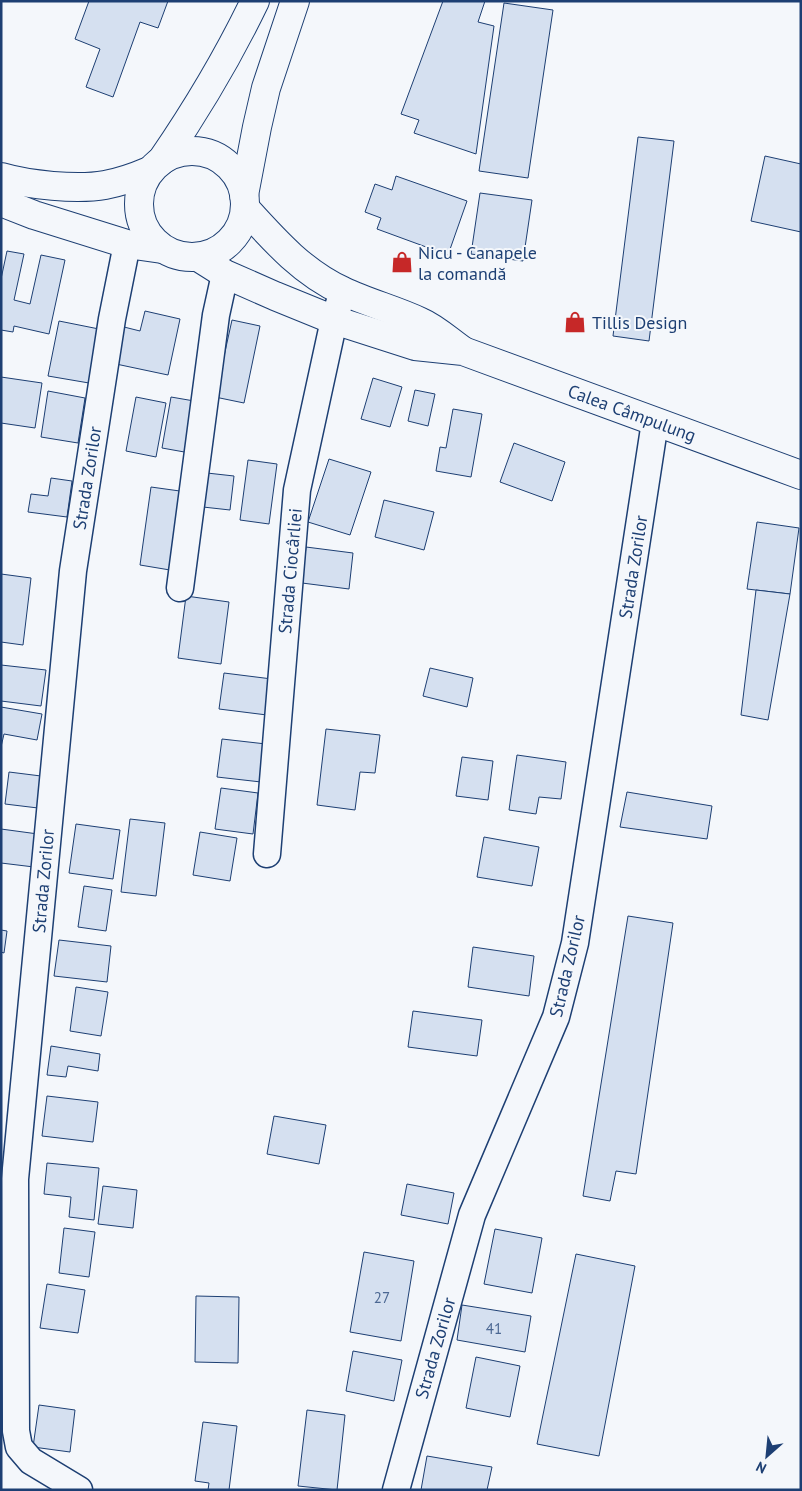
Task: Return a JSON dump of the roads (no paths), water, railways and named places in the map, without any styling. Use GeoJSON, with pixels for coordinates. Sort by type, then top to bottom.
{"type":"FeatureCollection","features":[{"type":"Feature","properties":{"kind":"main road"},"geometry":{"type":"LineString","coordinates":[[245,202],[257,127],[266,88],[295,1]]}},
{"type":"Feature","properties":{"kind":"main road"},"geometry":{"type":"LineString","coordinates":[[162,249],[149,237],[141,222],[138,204],[141,187],[195,110],[222,66],[252,9]]}},
{"type":"Feature","properties":{"kind":"main road","name":"Calea Câmpulung"},"geometry":{"type":"LineString","coordinates":[[1,176],[21,183],[57,186],[102,186],[129,180],[178,153],[196,152],[213,156],[227,165],[238,179],[245,202],[271,237],[300,265],[343,291],[423,322],[463,351]]}},
{"type":"Feature","properties":{"kind":"main road","name":"Calea Câmpulung"},"geometry":{"type":"LineString","coordinates":[[1,202],[34,215],[127,244],[162,249],[180,256],[198,257],[212,254],[225,246],[235,236],[242,222],[245,202]]}},
{"type":"Feature","properties":{"kind":"main road","name":"Calea Câmpulung"},"geometry":{"type":"LineString","coordinates":[[198,257],[226,274],[334,320],[415,346],[463,351],[801,475]]}},
{"type":"Feature","properties":{"kind":"street","name":"Strada Zorilor"},"geometry":{"type":"LineString","coordinates":[[80,1490],[32,1461],[19,1447],[16,1431],[8,1193],[17,1160],[73,571],[112,319],[127,244]]}},
{"type":"Feature","properties":{"kind":"street"},"geometry":{"type":"LineString","coordinates":[[180,588],[216,315],[226,274]]}},
{"type":"Feature","properties":{"kind":"street","name":"Strada Ciocârliei"},"geometry":{"type":"LineString","coordinates":[[267,854],[297,490],[334,320],[343,291]]}},
{"type":"Feature","properties":{"kind":"street","name":"Strada Zorilor"},"geometry":{"type":"LineString","coordinates":[[396,1490],[472,1215],[556,1017],[576,943],[655,422]]}},
{"type":"Feature","properties":{"kind":"place","name":"Nicu - Canapele la comandă"},"geometry":{"type":"Point","coordinates":[402,262]}},
{"type":"Feature","properties":{"kind":"place","name":"Tillis Design"},"geometry":{"type":"Point","coordinates":[575,322]}}]}
